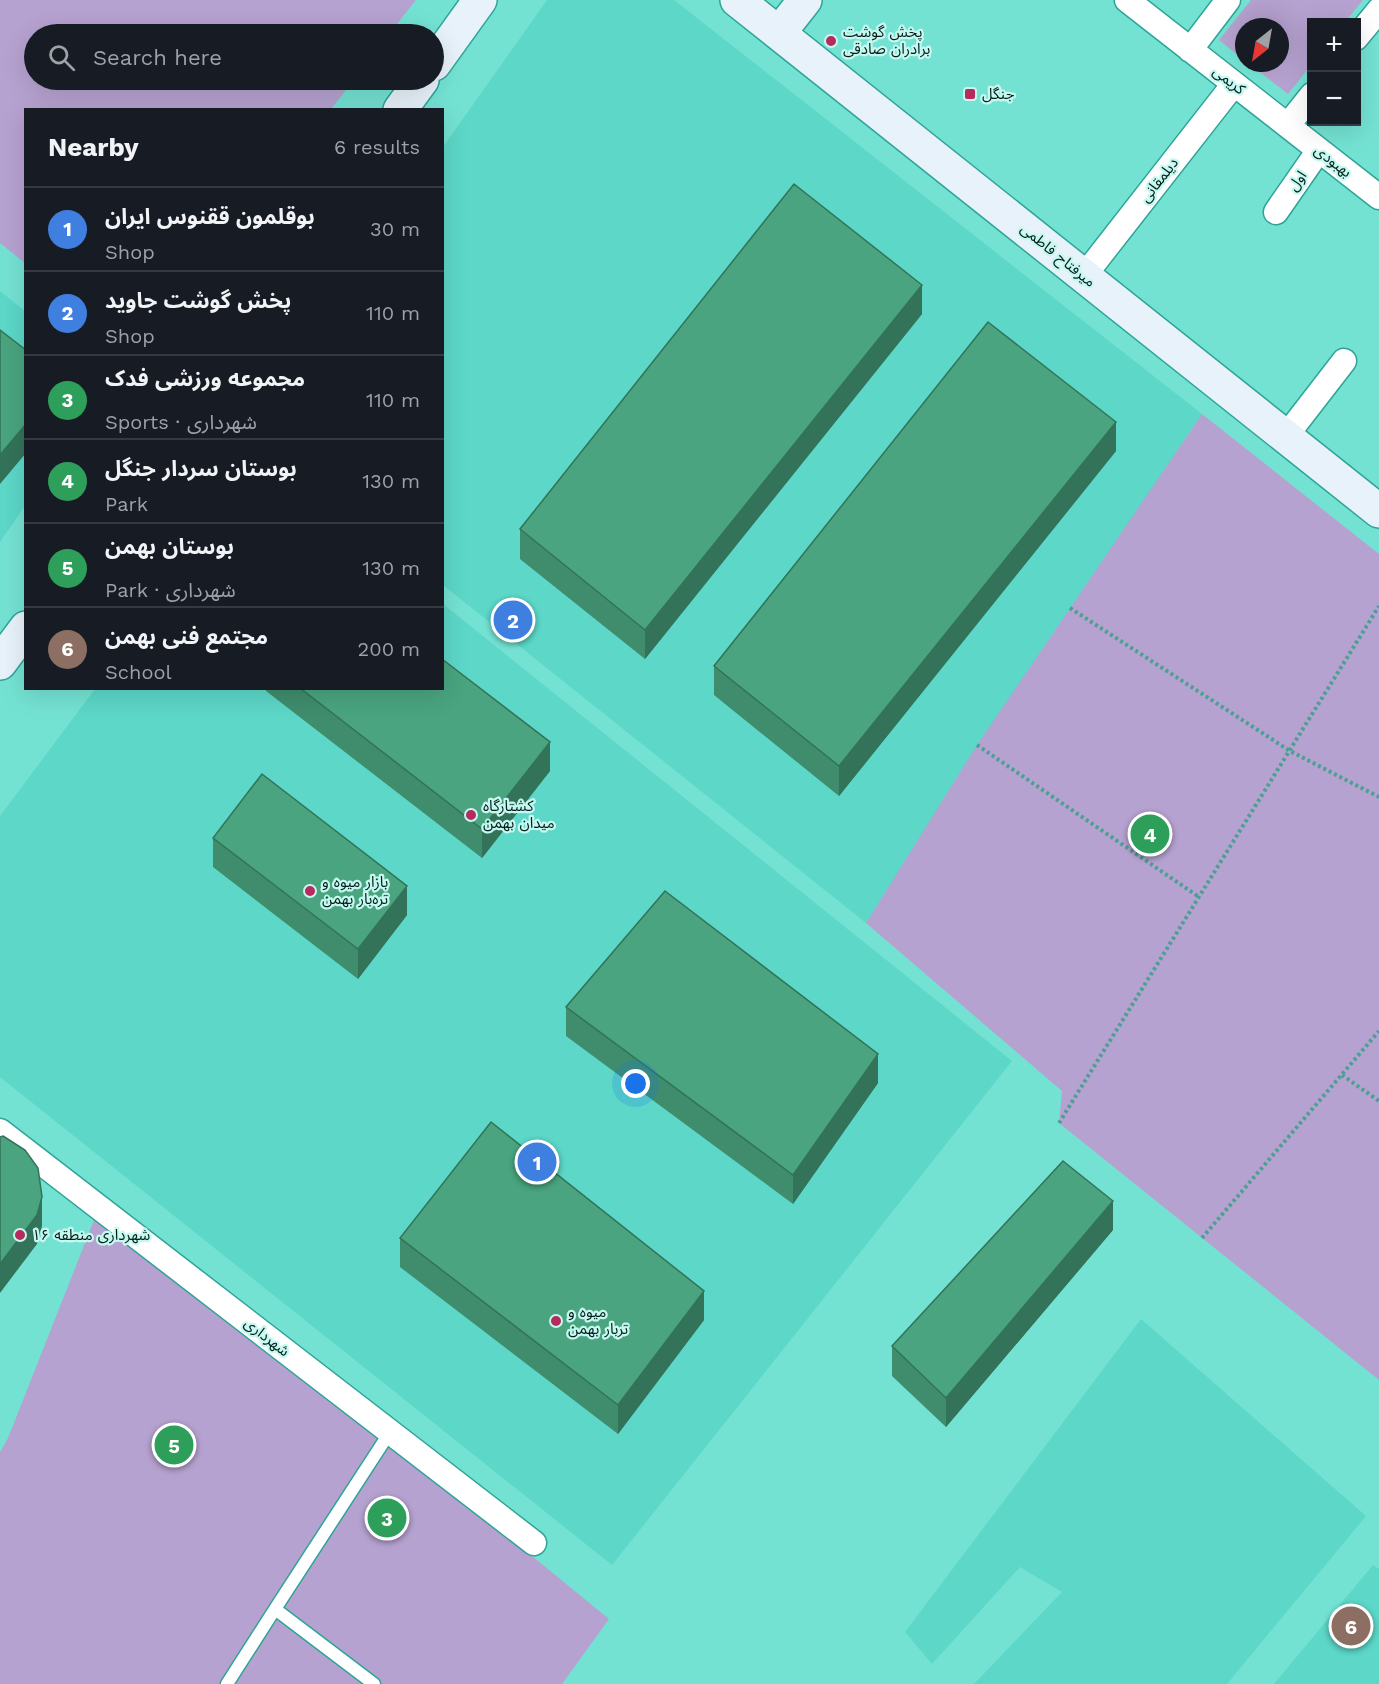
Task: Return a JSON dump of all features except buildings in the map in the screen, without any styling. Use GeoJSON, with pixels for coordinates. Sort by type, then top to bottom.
{"type":"FeatureCollection","features":[{"type":"Feature","properties":{"kind":"street"},"geometry":{"type":"LineString","coordinates":[[444,50],[480,0]]}},
{"type":"Feature","properties":{"kind":"street","name":"میرفتاح فاطمی"},"geometry":{"type":"LineString","coordinates":[[738,0],[1379,511]]}},
{"type":"Feature","properties":{"kind":"street"},"geometry":{"type":"LineString","coordinates":[[779,33],[805,0]]}},
{"type":"Feature","properties":{"kind":"street","name":"کریمی"},"geometry":{"type":"LineString","coordinates":[[1127,0],[1288,125]]}},
{"type":"Feature","properties":{"kind":"street"},"geometry":{"type":"LineString","coordinates":[[1190,50],[1228,0]]}},
{"type":"Feature","properties":{"kind":"street"},"geometry":{"type":"LineString","coordinates":[[1361,32],[1379,10]]}},
{"type":"Feature","properties":{"kind":"street","name":"دیلمقانی"},"geometry":{"type":"LineString","coordinates":[[1084,276],[1234,84]]}},
{"type":"Feature","properties":{"kind":"street"},"geometry":{"type":"LineString","coordinates":[[401,108],[415,90]]}},
{"type":"Feature","properties":{"kind":"street"},"geometry":{"type":"LineString","coordinates":[[1288,125],[1307,100]]}},
{"type":"Feature","properties":{"kind":"street","name":"بهبودی"},"geometry":{"type":"LineString","coordinates":[[1288,125],[1379,197]]}},
{"type":"Feature","properties":{"kind":"street","name":"اول"},"geometry":{"type":"LineString","coordinates":[[1276,212],[1319,150]]}},
{"type":"Feature","properties":{"kind":"street"},"geometry":{"type":"LineString","coordinates":[[1286,436],[1344,361]]}},
{"type":"Feature","properties":{"kind":"street"},"geometry":{"type":"LineString","coordinates":[[0,663],[24,631]]}},
{"type":"Feature","properties":{"kind":"street","name":"شهرداری"},"geometry":{"type":"LineString","coordinates":[[0,1131],[534,1542]]}},
{"type":"Feature","properties":{"kind":"lane"},"geometry":{"type":"LineString","coordinates":[[227,1684],[390,1431]]}},
{"type":"Feature","properties":{"kind":"lane"},"geometry":{"type":"LineString","coordinates":[[275,1609],[374,1684]]}},
{"type":"Feature","properties":{"kind":"path"},"geometry":{"type":"LineString","coordinates":[[1059,1123],[1379,606]]}},
{"type":"Feature","properties":{"kind":"path"},"geometry":{"type":"LineString","coordinates":[[1070,608],[1290,751],[1379,797]]}},
{"type":"Feature","properties":{"kind":"path"},"geometry":{"type":"LineString","coordinates":[[977,745],[1199,897]]}},
{"type":"Feature","properties":{"kind":"path"},"geometry":{"type":"LineString","coordinates":[[1202,1238],[1379,1031]]}},
{"type":"Feature","properties":{"kind":"path"},"geometry":{"type":"LineString","coordinates":[[1342,1075],[1379,1101]]}},
{"type":"Feature","properties":{"kind":"shaded area"},"geometry":{"type":"Polygon","coordinates":[[[0,0],[416,0],[397,24],[24,24],[24,90],[346,90],[332,108],[24,108],[24,262],[0,243],[0,0]]]}},
{"type":"Feature","properties":{"kind":"shaded area"},"geometry":{"type":"Polygon","coordinates":[[[547,0],[674,0],[1202,414],[866,923],[444,586],[444,146],[547,0]]]}},
{"type":"Feature","properties":{"kind":"shaded area"},"geometry":{"type":"Polygon","coordinates":[[[1251,0],[1363,0],[1348,18],[1307,18],[1307,70],[1288,94],[1260,72],[1289,72],[1289,18],[1237,18],[1251,0]]]}},
{"type":"Feature","properties":{"kind":"shaded area"},"geometry":{"type":"Polygon","coordinates":[[[1235,20],[1235,53],[1219,40],[1235,20]]]}},
{"type":"Feature","properties":{"kind":"shaded area"},"geometry":{"type":"Polygon","coordinates":[[[0,291],[24,310],[24,507],[0,542],[0,291]]]}},
{"type":"Feature","properties":{"kind":"shaded area"},"geometry":{"type":"Polygon","coordinates":[[[1202,414],[1379,554],[1379,1380],[1059,1123],[1062,1091],[866,923],[977,745],[1202,414]]]}},
{"type":"Feature","properties":{"kind":"shaded area","name":"میوه و تربار بهمن"},"geometry":{"type":"Polygon","coordinates":[[[444,605],[1012,1061],[612,1565],[0,1077],[0,816],[94,690],[444,690],[444,605]]]}},
{"type":"Feature","properties":{"kind":"shaded area"},"geometry":{"type":"Polygon","coordinates":[[[98,1210],[364,1418],[609,1619],[562,1684],[0,1684],[0,1452],[8,1438],[98,1210]]]}},
{"type":"Feature","properties":{"kind":"shaded area"},"geometry":{"type":"Polygon","coordinates":[[[1141,1319],[1366,1516],[1227,1684],[974,1684],[1062,1592],[1020,1567],[932,1664],[905,1632],[1141,1319]]]}},
{"type":"Feature","properties":{"kind":"shaded area"},"geometry":{"type":"Polygon","coordinates":[[[1373,1565],[1379,1569],[1379,1684],[1274,1684],[1373,1565]]]}},
{"type":"Feature","properties":{"kind":"place","name":"پخش گوشت برادران صادقی"},"geometry":{"type":"Point","coordinates":[831,41]}},
{"type":"Feature","properties":{"kind":"place","name":"جنگل"},"geometry":{"type":"Point","coordinates":[970,94]}},
{"type":"Feature","properties":{"kind":"place","name":"پخش گوشت جاوید"},"geometry":{"type":"Point","coordinates":[513,620]}},
{"type":"Feature","properties":{"kind":"place","name":"کشتارگاه میدان بهمن"},"geometry":{"type":"Point","coordinates":[471,815]}},
{"type":"Feature","properties":{"kind":"place","name":"بوستان سردار جنگل"},"geometry":{"type":"Point","coordinates":[1150,834]}},
{"type":"Feature","properties":{"kind":"place","name":"بازار میوه و تره‌بار بهمن"},"geometry":{"type":"Point","coordinates":[310,891]}},
{"type":"Feature","properties":{"kind":"place","name":"بوقلمون ققنوس ایران"},"geometry":{"type":"Point","coordinates":[537,1162]}},
{"type":"Feature","properties":{"kind":"place","name":"شهرداری منطقه ۱۶"},"geometry":{"type":"Point","coordinates":[20,1235]}},
{"type":"Feature","properties":{"kind":"place","name":"میوه و تربار بهمن"},"geometry":{"type":"Point","coordinates":[556,1321]}},
{"type":"Feature","properties":{"kind":"place","name":"بوستان بهمن"},"geometry":{"type":"Point","coordinates":[174,1445]}},
{"type":"Feature","properties":{"kind":"place","name":"مجموعه ورزشی فدک"},"geometry":{"type":"Point","coordinates":[387,1518]}},
{"type":"Feature","properties":{"kind":"place","name":"مجتمع فنی بهمن"},"geometry":{"type":"Point","coordinates":[1351,1626]}}]}
